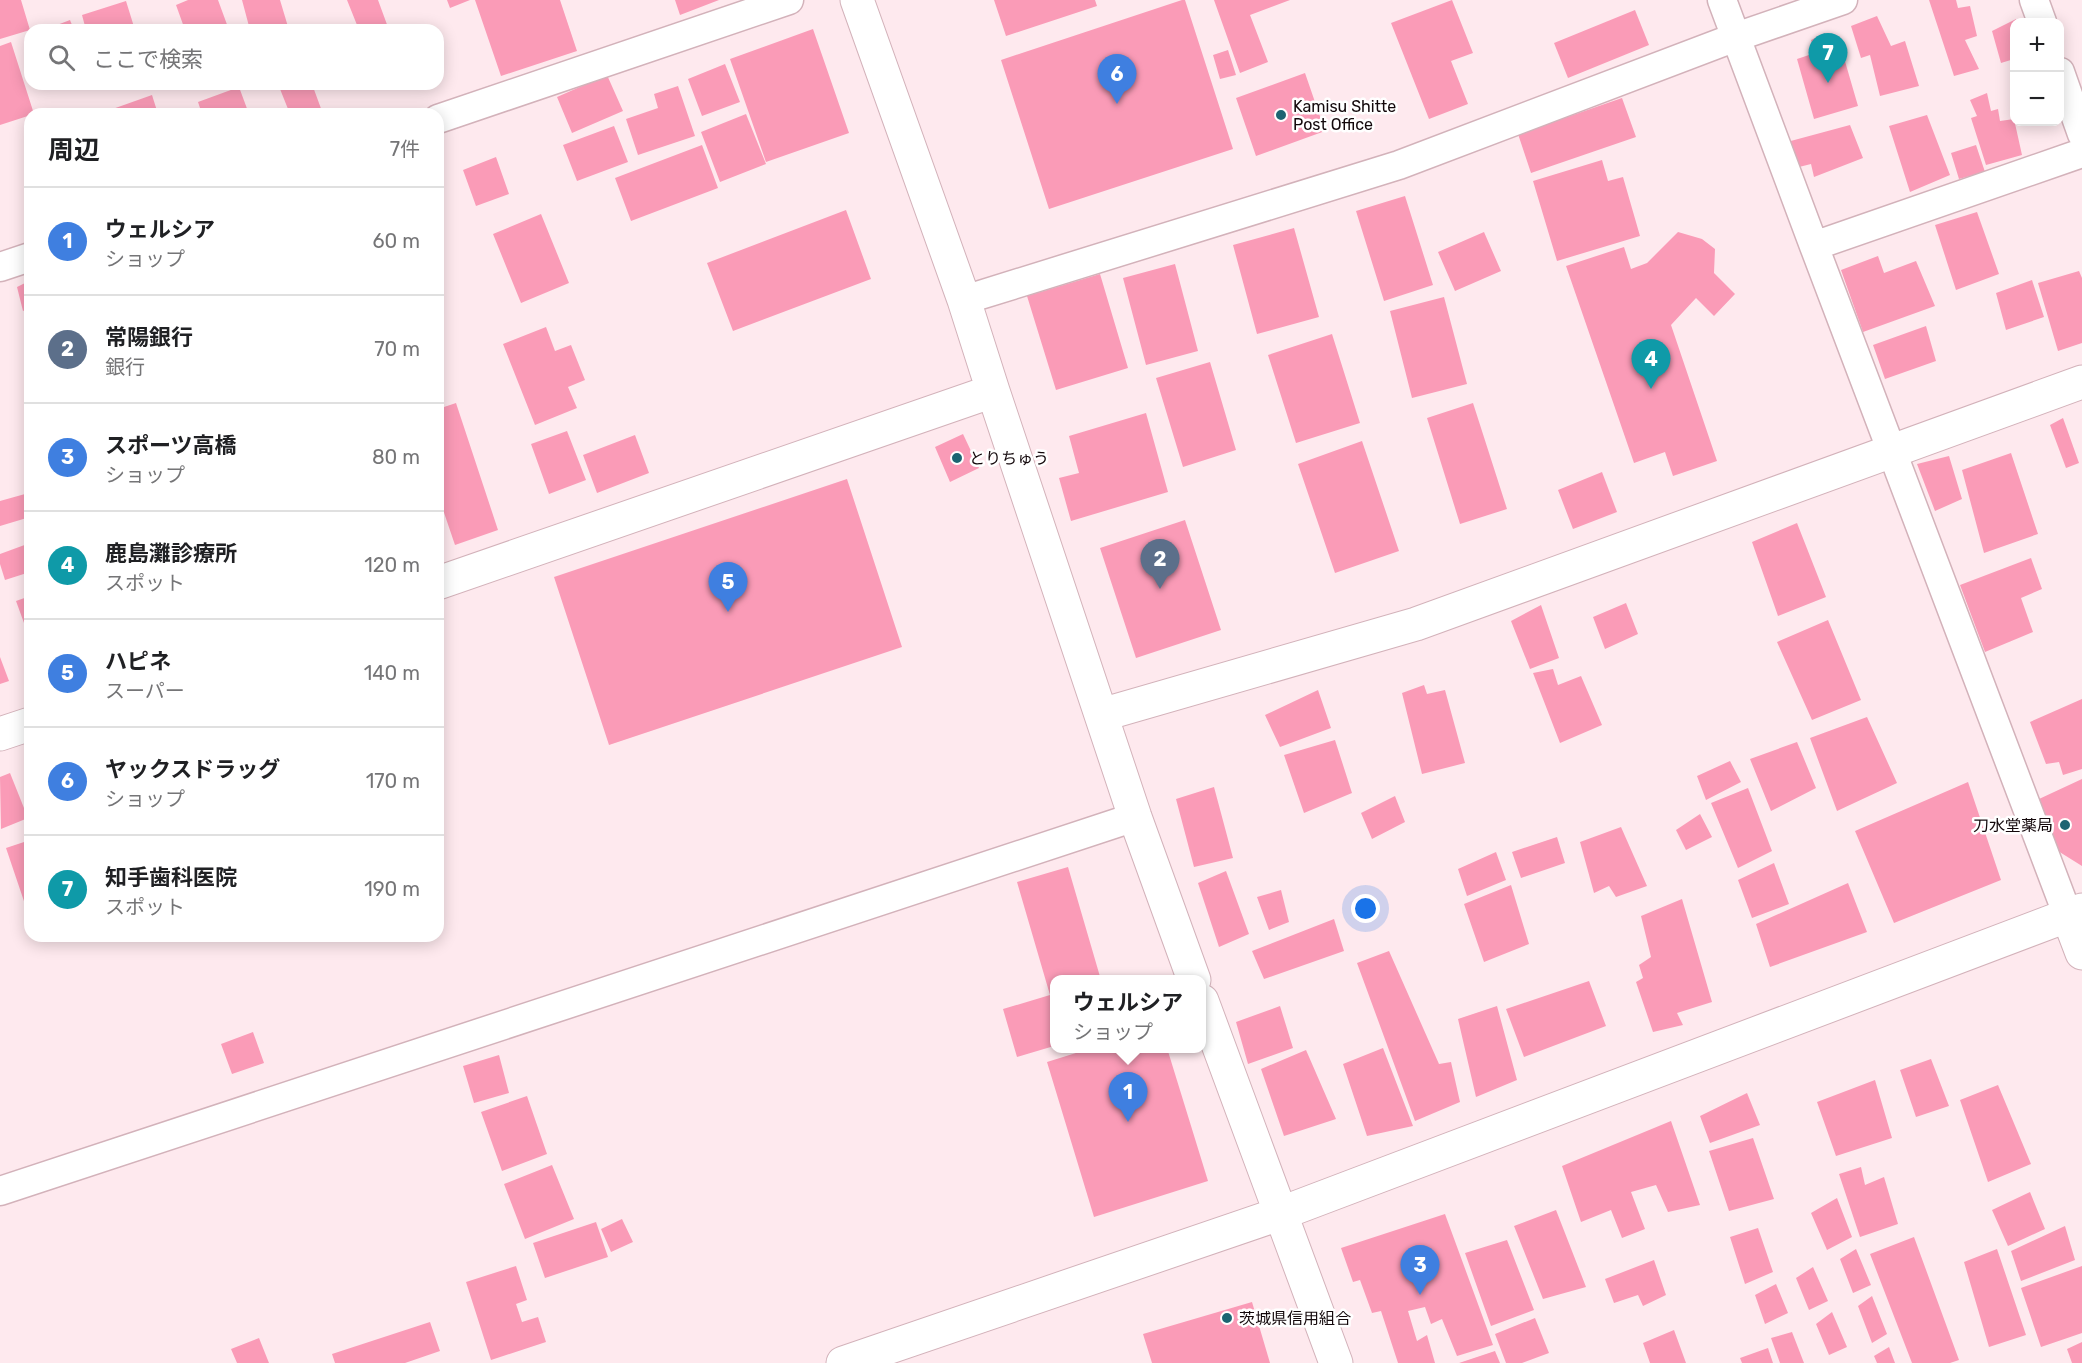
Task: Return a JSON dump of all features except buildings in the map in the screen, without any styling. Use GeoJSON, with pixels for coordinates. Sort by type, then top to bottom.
{"type":"FeatureCollection","features":[{"type":"Feature","properties":{"kind":"street"},"geometry":{"type":"LineString","coordinates":[[444,117],[789,0]]}},
{"type":"Feature","properties":{"kind":"street"},"geometry":{"type":"LineString","coordinates":[[857,0],[964,300],[1135,817],[1192,975]]}},
{"type":"Feature","properties":{"kind":"street"},"geometry":{"type":"LineString","coordinates":[[1722,0],[1891,450],[2075,913],[2082,953]]}},
{"type":"Feature","properties":{"kind":"street"},"geometry":{"type":"LineString","coordinates":[[964,300],[1399,165],[1736,37],[1842,0]]}},
{"type":"Feature","properties":{"kind":"street"},"geometry":{"type":"LineString","coordinates":[[2034,0],[2041,18]]}},
{"type":"Feature","properties":{"kind":"street"},"geometry":{"type":"LineString","coordinates":[[2064,83],[2082,134]]}},
{"type":"Feature","properties":{"kind":"street"},"geometry":{"type":"LineString","coordinates":[[1814,246],[2082,153]]}},
{"type":"Feature","properties":{"kind":"street"},"geometry":{"type":"LineString","coordinates":[[0,267],[24,259]]}},
{"type":"Feature","properties":{"kind":"street"},"geometry":{"type":"LineString","coordinates":[[1101,715],[1416,624],[2082,382]]}},
{"type":"Feature","properties":{"kind":"street"},"geometry":{"type":"LineString","coordinates":[[444,581],[993,391]]}},
{"type":"Feature","properties":{"kind":"street"},"geometry":{"type":"LineString","coordinates":[[0,734],[24,726]]}},
{"type":"Feature","properties":{"kind":"street"},"geometry":{"type":"LineString","coordinates":[[0,1191],[1135,817]]}},
{"type":"Feature","properties":{"kind":"street"},"geometry":{"type":"LineString","coordinates":[[843,1363],[1279,1214],[2075,913]]}},
{"type":"Feature","properties":{"kind":"street"},"geometry":{"type":"LineString","coordinates":[[1206,1011],[1279,1214],[1336,1363]]}},
{"type":"Feature","properties":{"kind":"place","name":"知手歯科医院"},"geometry":{"type":"Point","coordinates":[1828,83]}},
{"type":"Feature","properties":{"kind":"place","name":"ヤックスドラッグ"},"geometry":{"type":"Point","coordinates":[1117,104]}},
{"type":"Feature","properties":{"kind":"place","name":"Kamisu Shitte Post Office"},"geometry":{"type":"Point","coordinates":[1281,115]}},
{"type":"Feature","properties":{"kind":"place","name":"鹿島灘診療所"},"geometry":{"type":"Point","coordinates":[1651,389]}},
{"type":"Feature","properties":{"kind":"place","name":"とりちゅう"},"geometry":{"type":"Point","coordinates":[957,458]}},
{"type":"Feature","properties":{"kind":"place","name":"常陽銀行"},"geometry":{"type":"Point","coordinates":[1160,589]}},
{"type":"Feature","properties":{"kind":"place","name":"ハピネ"},"geometry":{"type":"Point","coordinates":[728,612]}},
{"type":"Feature","properties":{"kind":"place","name":"刀水堂薬局"},"geometry":{"type":"Point","coordinates":[2065,825]}},
{"type":"Feature","properties":{"kind":"place","name":"ウェルシア"},"geometry":{"type":"Point","coordinates":[1128,1122]}},
{"type":"Feature","properties":{"kind":"place","name":"スポーツ高橋"},"geometry":{"type":"Point","coordinates":[1420,1295]}},
{"type":"Feature","properties":{"kind":"place","name":"茨城県信用組合"},"geometry":{"type":"Point","coordinates":[1227,1318]}}]}
